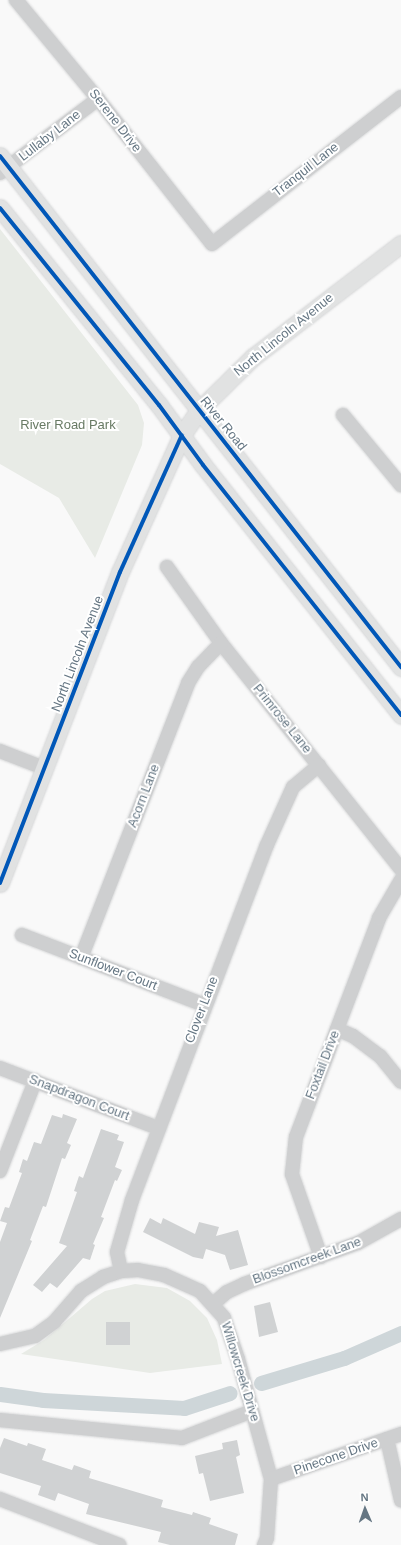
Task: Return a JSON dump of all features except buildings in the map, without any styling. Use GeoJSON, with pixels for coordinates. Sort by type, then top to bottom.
{"type":"FeatureCollection","features":[{"type":"Feature","properties":{"kind":"main road","name":"River Road"},"geometry":{"type":"LineString","coordinates":[[3,165],[199,410],[401,667]]}},
{"type":"Feature","properties":{"kind":"main road"},"geometry":{"type":"LineString","coordinates":[[0,208],[182,435],[203,465],[401,715]]}},
{"type":"Feature","properties":{"kind":"main road","name":"North Lincoln Avenue"},"geometry":{"type":"LineString","coordinates":[[0,883],[120,572],[182,435],[199,410],[253,357],[401,244]]}},
{"type":"Feature","properties":{"kind":"street","name":"Serene Drive"},"geometry":{"type":"LineString","coordinates":[[16,0],[98,99],[212,244]]}},
{"type":"Feature","properties":{"kind":"street","name":"Tranquil Lane"},"geometry":{"type":"LineString","coordinates":[[212,244],[401,97]]}},
{"type":"Feature","properties":{"kind":"street","name":"Lullaby Lane"},"geometry":{"type":"LineString","coordinates":[[3,165],[98,99]]}},
{"type":"Feature","properties":{"kind":"street"},"geometry":{"type":"LineString","coordinates":[[343,415],[400,480]]}},
{"type":"Feature","properties":{"kind":"street","name":"Primrose Lane"},"geometry":{"type":"LineString","coordinates":[[167,567],[221,642],[401,868]]}},
{"type":"Feature","properties":{"kind":"street","name":"Acorn Lane"},"geometry":{"type":"LineString","coordinates":[[81,958],[188,683],[198,668],[221,642]]}},
{"type":"Feature","properties":{"kind":"street"},"geometry":{"type":"LineString","coordinates":[[0,751],[44,768]]}},
{"type":"Feature","properties":{"kind":"street","name":"Clover Lane"},"geometry":{"type":"LineString","coordinates":[[121,1271],[117,1252],[132,1200],[204,1005],[284,802],[293,787],[319,765]]}},
{"type":"Feature","properties":{"kind":"street","name":"Foxtail Drive"},"geometry":{"type":"LineString","coordinates":[[321,1257],[292,1174],[296,1137],[379,918],[401,880]]}},
{"type":"Feature","properties":{"kind":"street","name":"Sunflower Court"},"geometry":{"type":"LineString","coordinates":[[22,935],[204,1005]]}},
{"type":"Feature","properties":{"kind":"street"},"geometry":{"type":"LineString","coordinates":[[337,1029],[353,1036],[380,1056],[401,1082]]}},
{"type":"Feature","properties":{"kind":"street","name":"Snapdragon Court"},"geometry":{"type":"LineString","coordinates":[[0,1068],[158,1128]]}},
{"type":"Feature","properties":{"kind":"street"},"geometry":{"type":"LineString","coordinates":[[0,1171],[35,1081]]}},
{"type":"Feature","properties":{"kind":"street","name":"Blossomcreek Lane"},"geometry":{"type":"LineString","coordinates":[[213,1304],[227,1292],[244,1284],[358,1243],[401,1219]]}},
{"type":"Feature","properties":{"kind":"street","name":"Willowcreek Drive"},"geometry":{"type":"LineString","coordinates":[[0,1344],[35,1336],[54,1322],[82,1291],[103,1277],[121,1271],[138,1270],[164,1275],[200,1291],[224,1318],[271,1479],[267,1538],[264,1545]]}},
{"type":"Feature","properties":{"kind":"street"},"geometry":{"type":"LineString","coordinates":[[0,1420],[182,1438],[252,1411]]}},
{"type":"Feature","properties":{"kind":"street","name":"Pinecone Drive"},"geometry":{"type":"LineString","coordinates":[[271,1479],[401,1434]]}},
{"type":"Feature","properties":{"kind":"street"},"geometry":{"type":"LineString","coordinates":[[387,1439],[401,1500]]}},
{"type":"Feature","properties":{"kind":"street"},"geometry":{"type":"LineString","coordinates":[[0,1499],[119,1545]]}},
{"type":"Feature","properties":{"kind":"green space","name":"River Road Park"},"geometry":{"type":"Polygon","coordinates":[[[0,229],[138,405],[144,423],[142,445],[95,558],[59,498],[0,464],[0,229]]]}},
{"type":"Feature","properties":{"kind":"green space"},"geometry":{"type":"Polygon","coordinates":[[[135,1284],[167,1288],[190,1301],[207,1318],[217,1340],[222,1364],[150,1373],[21,1354],[44,1340],[92,1299],[105,1291],[135,1284]]]}},
{"type":"Feature","properties":{"kind":"waterway"},"geometry":{"type":"LineString","coordinates":[[261,1383],[344,1358],[401,1333]]}},
{"type":"Feature","properties":{"kind":"waterway"},"geometry":{"type":"LineString","coordinates":[[0,1394],[43,1400],[184,1408],[230,1393]]}},
{"type":"Feature","properties":{"kind":"cycle path"},"geometry":{"type":"LineString","coordinates":[[0,156],[401,667]]}},
{"type":"Feature","properties":{"kind":"cycle path"},"geometry":{"type":"LineString","coordinates":[[0,208],[159,405],[203,465],[401,715]]}},
{"type":"Feature","properties":{"kind":"cycle path"},"geometry":{"type":"LineString","coordinates":[[0,883],[120,572],[182,435]]}}]}
